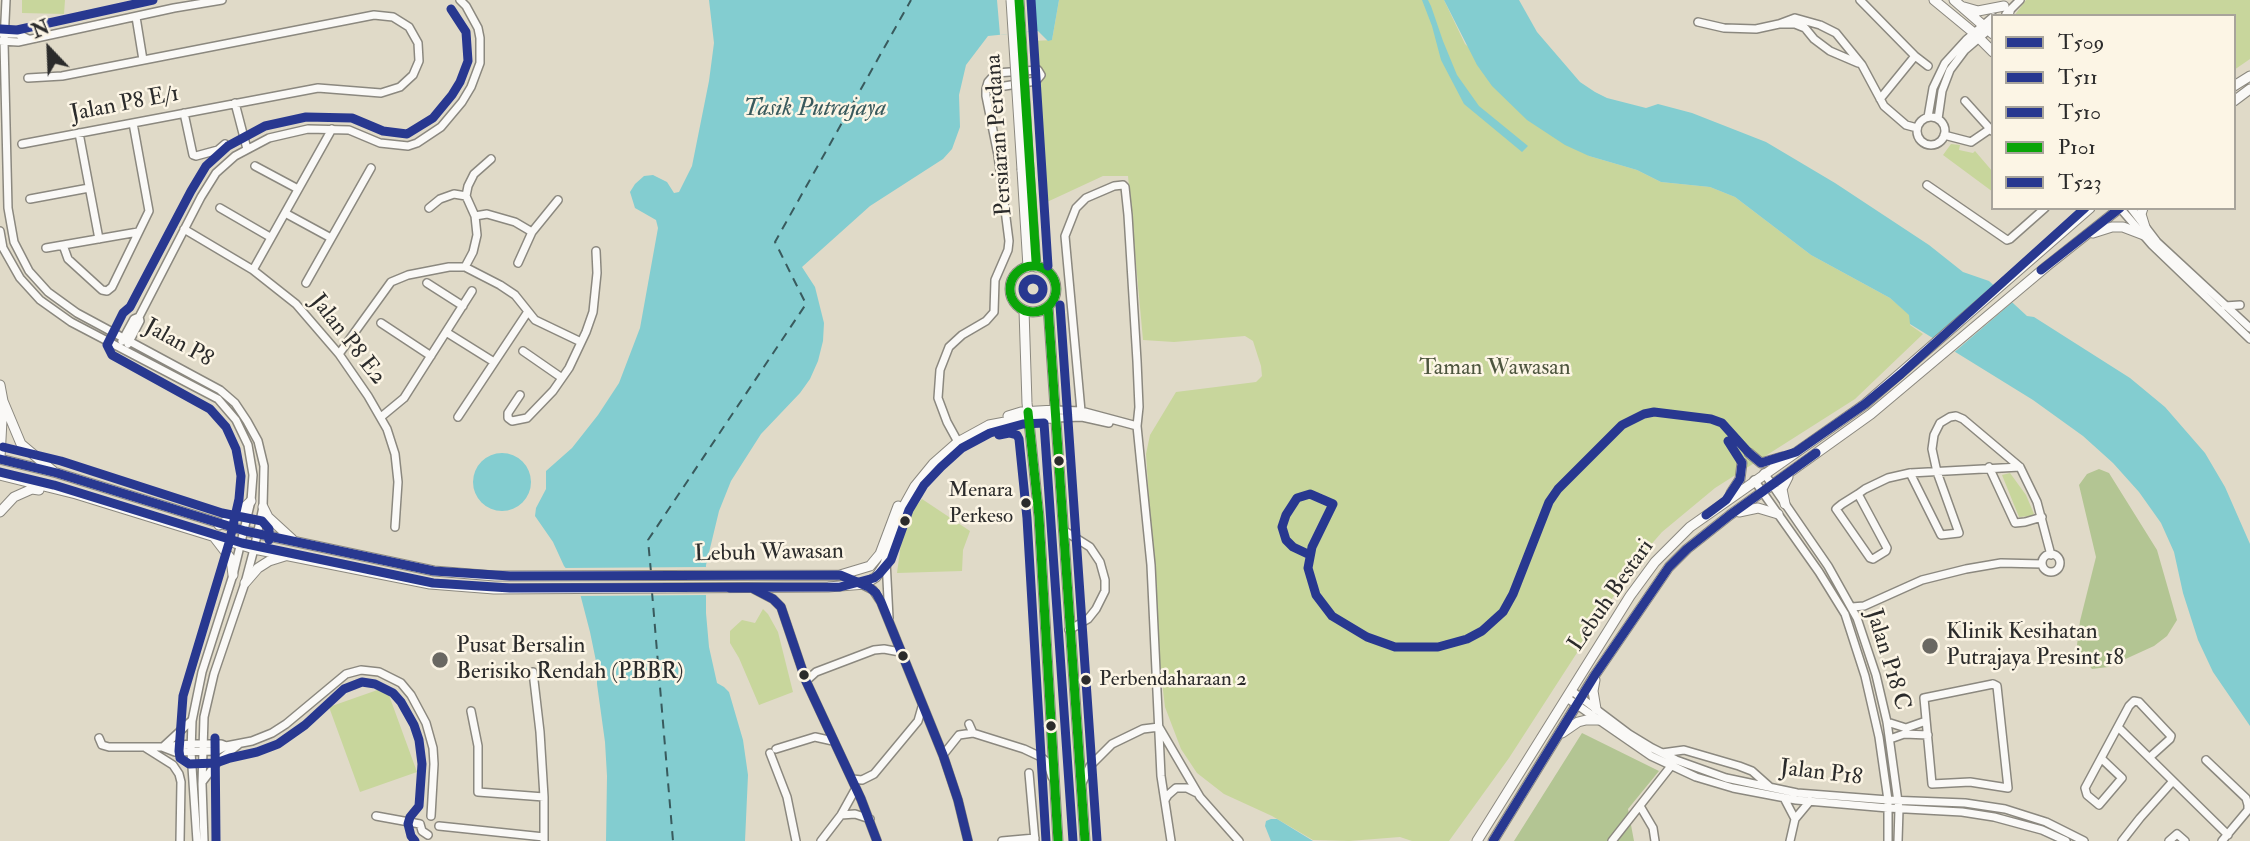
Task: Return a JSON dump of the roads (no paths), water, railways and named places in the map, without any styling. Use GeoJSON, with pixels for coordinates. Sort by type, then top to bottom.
{"type":"FeatureCollection","features":[{"type":"Feature","properties":{"kind":"main road","name":"Persiaran Perdana"},"geometry":{"type":"LineString","coordinates":[[1011,0],[1026,169]]}},
{"type":"Feature","properties":{"kind":"main road","name":"Persiaran Perdana"},"geometry":{"type":"LineString","coordinates":[[1019,0],[1032,267]]}},
{"type":"Feature","properties":{"kind":"main road"},"geometry":{"type":"LineString","coordinates":[[1934,0],[1991,50]]}},
{"type":"Feature","properties":{"kind":"main road"},"geometry":{"type":"LineString","coordinates":[[1954,0],[1989,28]]}},
{"type":"Feature","properties":{"kind":"main road"},"geometry":{"type":"LineString","coordinates":[[1963,7],[1978,11],[2007,10]]}},
{"type":"Feature","properties":{"kind":"main road","name":"Lebuh Bestari"},"geometry":{"type":"LineString","coordinates":[[1477,841],[1630,596],[1655,562],[1690,527],[1865,404],[2086,210]]}},
{"type":"Feature","properties":{"kind":"main road","name":"Lebuh Bestari"},"geometry":{"type":"LineString","coordinates":[[1493,841],[1595,675],[1669,568],[1686,549],[1871,414],[2038,273],[2117,210]]}},
{"type":"Feature","properties":{"kind":"main road"},"geometry":{"type":"LineString","coordinates":[[2081,238],[2112,227],[2144,231],[2142,210]]}},
{"type":"Feature","properties":{"kind":"main road"},"geometry":{"type":"LineString","coordinates":[[1048,306],[1037,312],[1024,310],[1013,301],[1010,286],[1016,273],[1032,267],[1044,269],[1054,280],[1055,293],[1048,306],[1085,841]]}},
{"type":"Feature","properties":{"kind":"main road"},"geometry":{"type":"LineString","coordinates":[[1024,310],[1058,841]]}},
{"type":"Feature","properties":{"kind":"main road"},"geometry":{"type":"LineString","coordinates":[[0,385],[3,401],[20,444],[57,473]]}},
{"type":"Feature","properties":{"kind":"main road"},"geometry":{"type":"LineString","coordinates":[[0,459],[3,401]]}},
{"type":"Feature","properties":{"kind":"main road","name":"Lebuh Wawasan"},"geometry":{"type":"LineString","coordinates":[[0,459],[57,473],[244,531],[434,571],[495,576],[840,575],[870,566],[880,554],[898,505],[932,458],[985,422],[1055,414]]}},
{"type":"Feature","properties":{"kind":"main road","name":"Lebuh Wawasan"},"geometry":{"type":"LineString","coordinates":[[957,440],[989,425],[1029,415]]}},
{"type":"Feature","properties":{"kind":"main road"},"geometry":{"type":"LineString","coordinates":[[1009,421],[1025,425],[1031,435]]}},
{"type":"Feature","properties":{"kind":"main road"},"geometry":{"type":"LineString","coordinates":[[1749,453],[1761,463],[1796,452]]}},
{"type":"Feature","properties":{"kind":"main road"},"geometry":{"type":"LineString","coordinates":[[1726,500],[1740,480],[1742,463]]}},
{"type":"Feature","properties":{"kind":"main road"},"geometry":{"type":"LineString","coordinates":[[1785,504],[1782,489],[1793,470]]}},
{"type":"Feature","properties":{"kind":"main road","name":"Lebuh Wawasan"},"geometry":{"type":"LineString","coordinates":[[0,475],[76,494],[254,549],[430,584],[494,589],[828,587],[861,584],[873,580],[886,559],[916,480]]}},
{"type":"Feature","properties":{"kind":"main road"},"geometry":{"type":"LineString","coordinates":[[0,512],[14,497],[32,489],[76,494]]}},
{"type":"Feature","properties":{"kind":"main road"},"geometry":{"type":"LineString","coordinates":[[219,524],[233,517],[251,501]]}},
{"type":"Feature","properties":{"kind":"main road"},"geometry":{"type":"LineString","coordinates":[[263,507],[268,517],[295,541]]}},
{"type":"Feature","properties":{"kind":"main road"},"geometry":{"type":"LineString","coordinates":[[1730,515],[1758,508],[1778,514]]}},
{"type":"Feature","properties":{"kind":"main road"},"geometry":{"type":"LineString","coordinates":[[213,536],[231,559],[233,575]]}},
{"type":"Feature","properties":{"kind":"main road"},"geometry":{"type":"LineString","coordinates":[[246,583],[258,568],[269,561],[286,556]]}},
{"type":"Feature","properties":{"kind":"main road"},"geometry":{"type":"LineString","coordinates":[[840,575],[861,584]]}},
{"type":"Feature","properties":{"kind":"main road"},"geometry":{"type":"LineString","coordinates":[[1595,675],[1593,691],[1596,709]]}},
{"type":"Feature","properties":{"kind":"main road"},"geometry":{"type":"LineString","coordinates":[[1558,736],[1578,722],[1599,720]]}},
{"type":"Feature","properties":{"kind":"street","name":"Jalan P8"},"geometry":{"type":"LineString","coordinates":[[6,0],[2,38],[6,174],[14,242],[29,271],[48,292],[77,313],[220,390],[235,403],[258,441],[264,466],[263,507],[258,533],[246,583],[215,670],[204,718],[204,841]]}},
{"type":"Feature","properties":{"kind":"street"},"geometry":{"type":"LineString","coordinates":[[2,38],[18,42],[222,0]]}},
{"type":"Feature","properties":{"kind":"street"},"geometry":{"type":"LineString","coordinates":[[122,347],[140,321],[139,317],[184,229],[216,173],[247,149],[269,138],[291,132],[332,129],[349,130],[380,142],[408,146],[418,143],[441,127],[462,102],[480,63],[478,28],[460,0]]}},
{"type":"Feature","properties":{"kind":"street"},"geometry":{"type":"LineString","coordinates":[[1860,0],[1928,66]]}},
{"type":"Feature","properties":{"kind":"street"},"geometry":{"type":"LineString","coordinates":[[2007,10],[2020,0]]}},
{"type":"Feature","properties":{"kind":"street","name":"Jalan P8 E/1"},"geometry":{"type":"LineString","coordinates":[[22,144],[318,88],[381,93],[400,86],[412,75],[419,61],[418,43],[408,27],[393,17],[374,15],[62,76],[28,78]]}},
{"type":"Feature","properties":{"kind":"street","name":"Jalan P8 E/1"},"geometry":{"type":"LineString","coordinates":[[136,17],[144,60]]}},
{"type":"Feature","properties":{"kind":"street"},"geometry":{"type":"LineString","coordinates":[[1698,22],[1724,28],[1795,24],[1836,33],[1862,65],[1880,99],[1894,116],[1906,125],[1917,128]]}},
{"type":"Feature","properties":{"kind":"street"},"geometry":{"type":"LineString","coordinates":[[1807,25],[1814,39],[1830,51],[1862,65]]}},
{"type":"Feature","properties":{"kind":"street"},"geometry":{"type":"LineString","coordinates":[[1928,117],[1933,88],[1945,64],[1989,28]]}},
{"type":"Feature","properties":{"kind":"street"},"geometry":{"type":"LineString","coordinates":[[1938,119],[1942,91],[1950,70],[1977,36]]}},
{"type":"Feature","properties":{"kind":"street"},"geometry":{"type":"LineString","coordinates":[[1840,54],[1847,46]]}},
{"type":"Feature","properties":{"kind":"street"},"geometry":{"type":"LineString","coordinates":[[1880,99],[1915,56]]}},
{"type":"Feature","properties":{"kind":"street"},"geometry":{"type":"LineString","coordinates":[[957,440],[938,398],[940,370],[949,347],[962,335],[986,321],[994,312],[995,279],[1008,250],[1009,241],[986,89],[990,78],[996,74],[1038,70],[1041,75],[1036,81],[986,89]]}},
{"type":"Feature","properties":{"kind":"street"},"geometry":{"type":"LineString","coordinates":[[1965,100],[1991,129]]}},
{"type":"Feature","properties":{"kind":"street"},"geometry":{"type":"LineString","coordinates":[[235,103],[247,149]]}},
{"type":"Feature","properties":{"kind":"street"},"geometry":{"type":"LineString","coordinates":[[184,113],[193,155],[218,150],[225,144]]}},
{"type":"Feature","properties":{"kind":"street"},"geometry":{"type":"LineString","coordinates":[[1928,117],[1938,119],[1944,125],[1944,135],[1939,142],[1925,143],[1919,137],[1917,128],[1921,121],[1928,117]]}},
{"type":"Feature","properties":{"kind":"street"},"geometry":{"type":"LineString","coordinates":[[63,245],[68,259],[102,290],[107,291],[112,287],[149,211],[133,123]]}},
{"type":"Feature","properties":{"kind":"street"},"geometry":{"type":"LineString","coordinates":[[253,270],[332,129]]}},
{"type":"Feature","properties":{"kind":"street"},"geometry":{"type":"LineString","coordinates":[[1944,135],[1971,142],[1991,131]]}},
{"type":"Feature","properties":{"kind":"street"},"geometry":{"type":"LineString","coordinates":[[79,133],[99,239]]}},
{"type":"Feature","properties":{"kind":"street"},"geometry":{"type":"LineString","coordinates":[[465,267],[473,252],[477,235],[475,216],[466,196],[468,186],[474,174],[491,159]]}},
{"type":"Feature","properties":{"kind":"street"},"geometry":{"type":"LineString","coordinates":[[255,166],[298,189]]}},
{"type":"Feature","properties":{"kind":"street"},"geometry":{"type":"LineString","coordinates":[[306,283],[371,168]]}},
{"type":"Feature","properties":{"kind":"street"},"geometry":{"type":"LineString","coordinates":[[1082,411],[1065,236],[1076,208],[1086,198],[1123,185],[1128,215],[1137,361],[1137,428],[1151,565],[1161,776],[1171,841]]}},
{"type":"Feature","properties":{"kind":"street"},"geometry":{"type":"LineString","coordinates":[[1927,185],[2007,240],[2043,210]]}},
{"type":"Feature","properties":{"kind":"street"},"geometry":{"type":"LineString","coordinates":[[30,199],[89,188]]}},
{"type":"Feature","properties":{"kind":"street"},"geometry":{"type":"LineString","coordinates":[[429,208],[440,199],[454,194],[466,196]]}},
{"type":"Feature","properties":{"kind":"street"},"geometry":{"type":"LineString","coordinates":[[518,263],[532,232],[558,200]]}},
{"type":"Feature","properties":{"kind":"street"},"geometry":{"type":"LineString","coordinates":[[220,208],[270,237]]}},
{"type":"Feature","properties":{"kind":"street"},"geometry":{"type":"LineString","coordinates":[[2122,210],[2233,317],[2248,326]]}},
{"type":"Feature","properties":{"kind":"street"},"geometry":{"type":"LineString","coordinates":[[2132,210],[2144,231],[2224,306],[2250,340]]}},
{"type":"Feature","properties":{"kind":"street"},"geometry":{"type":"LineString","coordinates":[[285,213],[331,238]]}},
{"type":"Feature","properties":{"kind":"street"},"geometry":{"type":"LineString","coordinates":[[475,216],[487,214],[515,222],[532,232]]}},
{"type":"Feature","properties":{"kind":"street","name":"Jalan P8 E2"},"geometry":{"type":"LineString","coordinates":[[184,229],[253,270],[296,304],[339,354],[381,417],[395,454],[398,482],[395,527]]}},
{"type":"Feature","properties":{"kind":"street","name":"Jalan P8"},"geometry":{"type":"LineString","coordinates":[[0,230],[3,248],[20,278],[40,300],[71,322],[218,399],[236,420],[248,445],[253,475],[251,501],[233,575],[202,672],[192,721],[191,748],[197,841]]}},
{"type":"Feature","properties":{"kind":"street"},"geometry":{"type":"LineString","coordinates":[[46,248],[138,232]]}},
{"type":"Feature","properties":{"kind":"street"},"geometry":{"type":"LineString","coordinates":[[520,395],[508,414],[512,421],[527,418],[554,391],[581,342],[593,312],[596,251]]}},
{"type":"Feature","properties":{"kind":"street"},"geometry":{"type":"LineString","coordinates":[[339,354],[391,282],[408,275],[449,267],[465,267],[509,290],[535,320],[581,342]]}},
{"type":"Feature","properties":{"kind":"street"},"geometry":{"type":"LineString","coordinates":[[427,283],[463,306]]}},
{"type":"Feature","properties":{"kind":"street"},"geometry":{"type":"LineString","coordinates":[[381,417],[404,398],[472,291]]}},
{"type":"Feature","properties":{"kind":"street"},"geometry":{"type":"LineString","coordinates":[[2224,306],[2242,307],[2248,326]]}},
{"type":"Feature","properties":{"kind":"street"},"geometry":{"type":"LineString","coordinates":[[458,417],[527,313]]}},
{"type":"Feature","properties":{"kind":"street"},"geometry":{"type":"LineString","coordinates":[[381,323],[431,356]]}},
{"type":"Feature","properties":{"kind":"street"},"geometry":{"type":"LineString","coordinates":[[446,332],[494,362]]}},
{"type":"Feature","properties":{"kind":"street"},"geometry":{"type":"LineString","coordinates":[[523,351],[562,378]]}},
{"type":"Feature","properties":{"kind":"street","name":"Lebuh Wawasan"},"geometry":{"type":"LineString","coordinates":[[1055,414],[1082,411],[1137,428]]}},
{"type":"Feature","properties":{"kind":"street","name":"Lebuh Wawasan"},"geometry":{"type":"LineString","coordinates":[[1055,414],[1137,428]]}},
{"type":"Feature","properties":{"kind":"street"},"geometry":{"type":"LineString","coordinates":[[1852,607],[1864,606],[1922,580],[1966,569],[2001,564],[2042,565],[2047,571],[2057,570],[2059,560],[2051,555],[2042,517],[2020,467],[1963,419],[1950,417],[1940,423],[1934,435],[1933,449],[1937,472],[1960,530],[1952,535],[1941,535],[1910,473]]}},
{"type":"Feature","properties":{"kind":"street"},"geometry":{"type":"LineString","coordinates":[[1998,449],[1999,467]]}},
{"type":"Feature","properties":{"kind":"street"},"geometry":{"type":"LineString","coordinates":[[1989,467],[2015,523],[2042,517]]}},
{"type":"Feature","properties":{"kind":"street"},"geometry":{"type":"LineString","coordinates":[[1858,494],[1887,548],[1877,558],[1870,558],[1836,509],[1858,494],[1888,478],[1910,473],[2020,467]]}},
{"type":"Feature","properties":{"kind":"street","name":"Jalan P18 C"},"geometry":{"type":"LineString","coordinates":[[1764,473],[1828,566],[1857,618],[1876,675],[1887,722],[1898,805],[1898,841]]}},
{"type":"Feature","properties":{"kind":"street","name":"Jalan P18 C"},"geometry":{"type":"LineString","coordinates":[[1754,480],[1845,614],[1865,676],[1879,737],[1888,804],[1888,841]]}},
{"type":"Feature","properties":{"kind":"street"},"geometry":{"type":"LineString","coordinates":[[1063,530],[1090,547],[1100,562],[1105,580],[1105,591],[1096,610],[1088,619],[1069,630]]}},
{"type":"Feature","properties":{"kind":"street"},"geometry":{"type":"LineString","coordinates":[[2042,565],[2046,556],[2051,555]]}},
{"type":"Feature","properties":{"kind":"street"},"geometry":{"type":"LineString","coordinates":[[886,559],[889,627]]}},
{"type":"Feature","properties":{"kind":"street"},"geometry":{"type":"LineString","coordinates":[[861,584],[876,593],[922,703],[943,755],[968,841]]}},
{"type":"Feature","properties":{"kind":"street"},"geometry":{"type":"LineString","coordinates":[[750,588],[773,599],[781,607],[806,681],[870,819],[877,841]]}},
{"type":"Feature","properties":{"kind":"street"},"geometry":{"type":"LineString","coordinates":[[1857,618],[1864,606]]}},
{"type":"Feature","properties":{"kind":"street"},"geometry":{"type":"LineString","coordinates":[[806,681],[816,672],[874,650],[900,652]]}},
{"type":"Feature","properties":{"kind":"street"},"geometry":{"type":"LineString","coordinates":[[99,738],[102,745],[109,747],[162,747],[175,752],[239,744],[262,737],[286,724],[345,674],[361,670],[379,672],[401,683],[411,695],[426,723],[435,764],[431,816]]}},
{"type":"Feature","properties":{"kind":"street"},"geometry":{"type":"LineString","coordinates":[[439,826],[544,839],[540,732],[533,672]]}},
{"type":"Feature","properties":{"kind":"street"},"geometry":{"type":"LineString","coordinates":[[1997,685],[2008,788],[1970,782],[1932,784],[1928,735],[1923,702],[1927,696],[1997,685]]}},
{"type":"Feature","properties":{"kind":"street"},"geometry":{"type":"LineString","coordinates":[[1569,694],[1579,701]]}},
{"type":"Feature","properties":{"kind":"street","name":"Jalan P18"},"geometry":{"type":"LineString","coordinates":[[1579,701],[1599,720],[1651,756],[1696,778],[1810,801],[1888,804]]}},
{"type":"Feature","properties":{"kind":"street","name":"Jalan P18"},"geometry":{"type":"LineString","coordinates":[[1579,701],[1596,709],[1629,734],[1662,753],[1726,778],[1797,793],[1962,811],[2042,830],[2066,841]]}},
{"type":"Feature","properties":{"kind":"street"},"geometry":{"type":"LineString","coordinates":[[2102,758],[2122,778],[2099,805],[2085,792],[2102,758],[2118,727],[2134,701],[2140,702],[2171,736],[2150,757]]}},
{"type":"Feature","properties":{"kind":"street"},"geometry":{"type":"LineString","coordinates":[[852,779],[862,780],[874,774],[918,721],[922,703]]}},
{"type":"Feature","properties":{"kind":"street"},"geometry":{"type":"LineString","coordinates":[[471,711],[478,746],[478,792],[544,797]]}},
{"type":"Feature","properties":{"kind":"street"},"geometry":{"type":"LineString","coordinates":[[204,718],[210,734],[223,745]]}},
{"type":"Feature","properties":{"kind":"street"},"geometry":{"type":"LineString","coordinates":[[162,747],[192,721]]}},
{"type":"Feature","properties":{"kind":"street"},"geometry":{"type":"LineString","coordinates":[[1887,722],[1906,728],[1926,721]]}},
{"type":"Feature","properties":{"kind":"street"},"geometry":{"type":"LineString","coordinates":[[815,737],[824,722]]}},
{"type":"Feature","properties":{"kind":"street"},"geometry":{"type":"LineString","coordinates":[[969,723],[973,733]]}},
{"type":"Feature","properties":{"kind":"street"},"geometry":{"type":"LineString","coordinates":[[1082,783],[1090,766],[1112,744],[1143,729],[1159,727]]}},
{"type":"Feature","properties":{"kind":"street"},"geometry":{"type":"LineString","coordinates":[[1159,727],[1200,797],[1239,841]]}},
{"type":"Feature","properties":{"kind":"street"},"geometry":{"type":"LineString","coordinates":[[2118,727],[2150,757],[2225,838],[2248,810],[2248,801],[2206,760]]}},
{"type":"Feature","properties":{"kind":"street"},"geometry":{"type":"LineString","coordinates":[[943,755],[959,735],[973,733],[1041,757],[1047,762],[1054,781]]}},
{"type":"Feature","properties":{"kind":"street"},"geometry":{"type":"LineString","coordinates":[[1890,739],[1904,734],[1928,735]]}},
{"type":"Feature","properties":{"kind":"street"},"geometry":{"type":"LineString","coordinates":[[796,841],[773,751],[815,737],[833,741]]}},
{"type":"Feature","properties":{"kind":"street"},"geometry":{"type":"LineString","coordinates":[[202,784],[219,760],[239,744]]}},
{"type":"Feature","properties":{"kind":"street"},"geometry":{"type":"LineString","coordinates":[[145,747],[173,765],[179,774],[180,841]]}},
{"type":"Feature","properties":{"kind":"street"},"geometry":{"type":"LineString","coordinates":[[1662,753],[1684,750],[1740,766],[1752,771],[1770,788]]}},
{"type":"Feature","properties":{"kind":"street"},"geometry":{"type":"LineString","coordinates":[[1612,841],[1671,766]]}},
{"type":"Feature","properties":{"kind":"street"},"geometry":{"type":"LineString","coordinates":[[1002,841],[1035,839],[1029,773]]}},
{"type":"Feature","properties":{"kind":"street"},"geometry":{"type":"LineString","coordinates":[[2122,841],[2173,781]]}},
{"type":"Feature","properties":{"kind":"street"},"geometry":{"type":"LineString","coordinates":[[821,841],[841,815],[856,788]]}},
{"type":"Feature","properties":{"kind":"street"},"geometry":{"type":"LineString","coordinates":[[1164,804],[1168,794],[1176,788],[1187,788],[1200,797]]}},
{"type":"Feature","properties":{"kind":"street"},"geometry":{"type":"LineString","coordinates":[[1784,797],[1794,819]]}},
{"type":"Feature","properties":{"kind":"street"},"geometry":{"type":"LineString","coordinates":[[1790,841],[1794,819],[1810,801]]}},
{"type":"Feature","properties":{"kind":"street","name":"Jalan P18"},"geometry":{"type":"LineString","coordinates":[[1898,805],[1965,803],[2005,809],[2046,822],[2084,841]]}},
{"type":"Feature","properties":{"kind":"street"},"geometry":{"type":"LineString","coordinates":[[1640,806],[1653,828],[1655,841]]}},
{"type":"Feature","properties":{"kind":"street"},"geometry":{"type":"LineString","coordinates":[[841,815],[855,814],[870,819]]}},
{"type":"Feature","properties":{"kind":"street"},"geometry":{"type":"LineString","coordinates":[[376,816],[420,824]]}},
{"type":"Feature","properties":{"kind":"street"},"geometry":{"type":"LineString","coordinates":[[431,816],[437,819],[439,826],[436,833],[428,838],[420,824],[422,818],[431,816]]}},
{"type":"Feature","properties":{"kind":"street"},"geometry":{"type":"LineString","coordinates":[[966,830],[976,841]]}},
{"type":"Feature","properties":{"kind":"street"},"geometry":{"type":"LineString","coordinates":[[2169,841],[2177,834],[2185,841]]}},
{"type":"Feature","properties":{"kind":"water","name":"Tasik Putrajaya"},"geometry":{"type":"Polygon","coordinates":[[[709,0],[1059,0],[1052,40],[1048,41],[1038,31],[988,36],[966,65],[959,95],[960,127],[952,149],[943,159],[870,206],[802,267],[815,287],[824,323],[818,361],[800,393],[761,434],[731,481],[719,511],[706,565],[709,647],[717,683],[729,692],[743,740],[748,775],[745,841],[606,841],[605,742],[597,666],[590,632],[577,582],[564,566],[553,542],[535,516],[546,489],[546,471],[572,448],[598,415],[619,383],[640,328],[658,228],[656,220],[635,208],[630,192],[644,176],[653,175],[667,182],[674,193],[679,192],[692,166],[714,43],[709,0]]]}},
{"type":"Feature","properties":{"kind":"water"},"geometry":{"type":"Polygon","coordinates":[[[1422,0],[1428,0],[1431,6],[1457,75],[1479,106],[1528,146],[1522,152],[1464,104],[1441,60],[1422,0]]]}},
{"type":"Feature","properties":{"kind":"water"},"geometry":{"type":"Polygon","coordinates":[[[1444,0],[1519,0],[1537,32],[1580,82],[1595,92],[1607,98],[1646,108],[1658,104],[1692,113],[1766,142],[1835,183],[1929,245],[1963,272],[1989,281],[2027,316],[2034,317],[2130,378],[2165,407],[2205,453],[2225,487],[2250,544],[2250,726],[2213,672],[2198,640],[2183,593],[2174,552],[2161,523],[2139,492],[2113,463],[2083,436],[2033,400],[1910,324],[1909,315],[1890,298],[1811,255],[1735,197],[1710,187],[1661,182],[1637,170],[1589,156],[1565,145],[1527,120],[1492,86],[1477,65],[1444,0]]]}},
{"type":"Feature","properties":{"kind":"water"},"geometry":{"type":"Polygon","coordinates":[[[502,453],[513,455],[526,466],[531,482],[529,493],[518,506],[502,511],[491,509],[478,498],[473,482],[475,471],[486,458],[502,453]]]}},
{"type":"Feature","properties":{"kind":"water"},"geometry":{"type":"Polygon","coordinates":[[[1277,819],[1313,841],[1271,841],[1265,826],[1266,821],[1277,819]]]}},
{"type":"Feature","properties":{"kind":"place","name":"Menara Perkeso"},"geometry":{"type":"Point","coordinates":[1026,503]}},
{"type":"Feature","properties":{"kind":"place","name":"Klinik Kesihatan Putrajaya Presint 18"},"geometry":{"type":"Point","coordinates":[1930,646]}},
{"type":"Feature","properties":{"kind":"place","name":"Pusat Bersalin Berisiko Rendah (PBBR)"},"geometry":{"type":"Point","coordinates":[440,660]}},
{"type":"Feature","properties":{"kind":"place","name":"Perbendaharaan 2"},"geometry":{"type":"Point","coordinates":[1086,680]}},
{"type":"Feature","properties":{"kind":"park label","name":"Taman Wawasan"},"geometry":{"type":"Point","coordinates":[1495,369]}}]}
